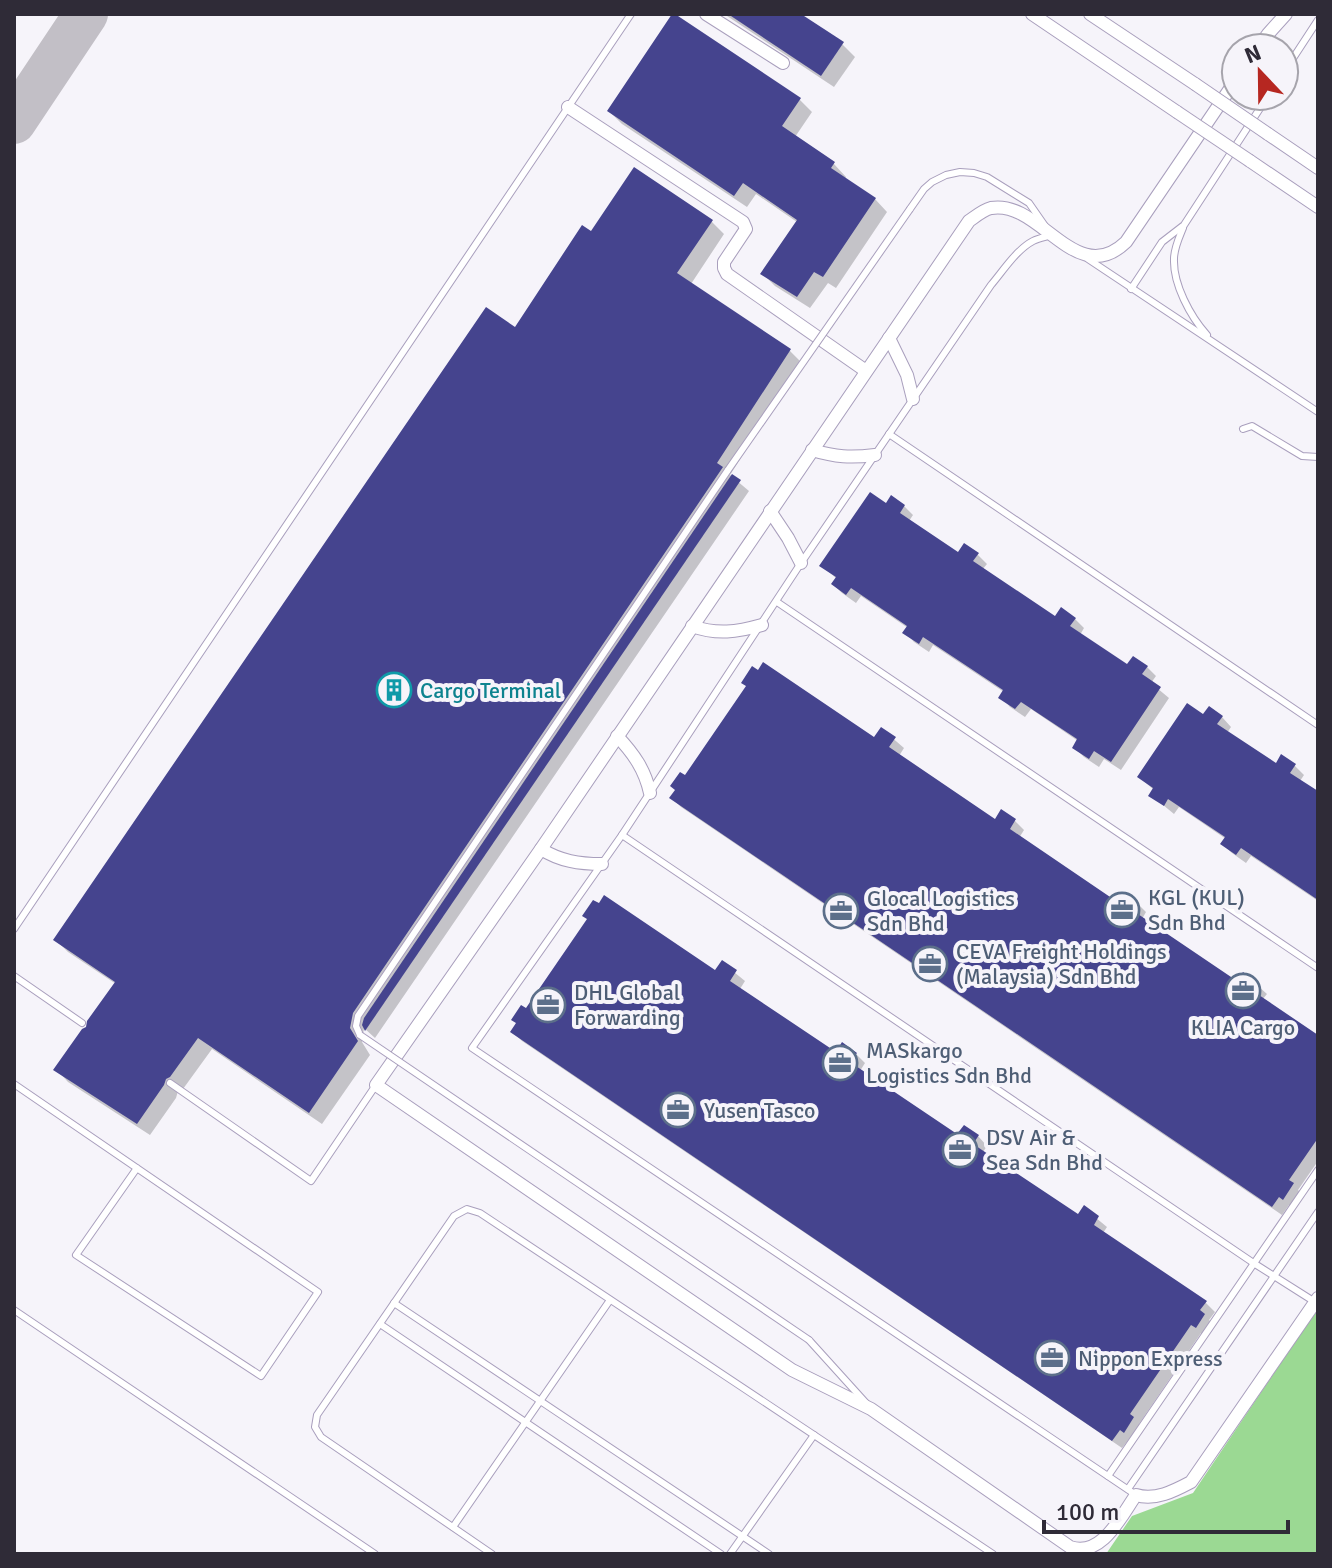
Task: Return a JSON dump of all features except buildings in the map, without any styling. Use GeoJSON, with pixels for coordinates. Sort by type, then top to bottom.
{"type":"FeatureCollection","features":[{"type":"Feature","properties":{"kind":"street"},"geometry":{"type":"LineString","coordinates":[[706,14],[783,63]]}},
{"type":"Feature","properties":{"kind":"street"},"geometry":{"type":"LineString","coordinates":[[1032,14],[1318,207]]}},
{"type":"Feature","properties":{"kind":"street"},"geometry":{"type":"LineString","coordinates":[[1090,14],[1318,168]]}},
{"type":"Feature","properties":{"kind":"street"},"geometry":{"type":"LineString","coordinates":[[1270,32],[1286,14]]}},
{"type":"Feature","properties":{"kind":"street"},"geometry":{"type":"LineString","coordinates":[[1220,104],[1126,242],[1105,256],[1082,254],[1025,216],[1012,211],[988,209],[969,221],[541,849],[376,1085],[792,1370],[871,1409],[1070,1547],[1078,1549],[1088,1549],[1103,1540],[1132,1492],[1146,1498],[1191,1482],[1317,1300]]}},
{"type":"Feature","properties":{"kind":"street"},"geometry":{"type":"LineString","coordinates":[[568,107],[743,222],[746,229],[724,262],[727,274],[866,371]]}},
{"type":"Feature","properties":{"kind":"street"},"geometry":{"type":"LineString","coordinates":[[889,338],[907,375],[913,399]]}},
{"type":"Feature","properties":{"kind":"street"},"geometry":{"type":"LineString","coordinates":[[812,450],[852,458],[875,455]]}},
{"type":"Feature","properties":{"kind":"street"},"geometry":{"type":"LineString","coordinates":[[770,511],[801,563]]}},
{"type":"Feature","properties":{"kind":"street"},"geometry":{"type":"LineString","coordinates":[[692,626],[724,633],[762,625]]}},
{"type":"Feature","properties":{"kind":"street"},"geometry":{"type":"LineString","coordinates":[[617,736],[637,760],[646,776],[650,793]]}},
{"type":"Feature","properties":{"kind":"street"},"geometry":{"type":"LineString","coordinates":[[541,849],[570,862],[602,864]]}},
{"type":"Feature","properties":{"kind":"lane"},"geometry":{"type":"LineString","coordinates":[[14,929],[631,14]]}},
{"type":"Feature","properties":{"kind":"lane"},"geometry":{"type":"LineString","coordinates":[[1300,48],[1318,20]]}},
{"type":"Feature","properties":{"kind":"lane"},"geometry":{"type":"LineString","coordinates":[[1218,345],[1196,321],[1182,294],[1174,260],[1177,242],[1184,225],[1258,112]]}},
{"type":"Feature","properties":{"kind":"lane"},"geometry":{"type":"LineString","coordinates":[[871,1409],[809,1340],[360,1035],[356,1026],[358,1016],[728,470],[924,189],[946,175],[960,172],[987,177],[1029,203],[1052,235],[1034,240],[991,285],[801,563],[622,835],[472,1048],[1132,1492],[1318,1212]]}},
{"type":"Feature","properties":{"kind":"lane"},"geometry":{"type":"LineString","coordinates":[[1131,289],[1162,242],[1184,225]]}},
{"type":"Feature","properties":{"kind":"lane"},"geometry":{"type":"LineString","coordinates":[[1082,254],[1318,412]]}},
{"type":"Feature","properties":{"kind":"lane"},"geometry":{"type":"LineString","coordinates":[[1243,429],[1252,426],[1302,456],[1318,457]]}},
{"type":"Feature","properties":{"kind":"lane"},"geometry":{"type":"LineString","coordinates":[[889,434],[1318,725]]}},
{"type":"Feature","properties":{"kind":"lane"},"geometry":{"type":"LineString","coordinates":[[777,602],[1318,968]]}},
{"type":"Feature","properties":{"kind":"lane"},"geometry":{"type":"LineString","coordinates":[[622,835],[1255,1264],[1317,1300]]}},
{"type":"Feature","properties":{"kind":"lane"},"geometry":{"type":"LineString","coordinates":[[14,976],[82,1023]]}},
{"type":"Feature","properties":{"kind":"lane"},"geometry":{"type":"LineString","coordinates":[[170,1083],[311,1181],[376,1085]]}},
{"type":"Feature","properties":{"kind":"lane"},"geometry":{"type":"LineString","coordinates":[[14,1084],[137,1168],[318,1292],[261,1376],[76,1255],[137,1168]]}},
{"type":"Feature","properties":{"kind":"lane"},"geometry":{"type":"LineString","coordinates":[[1108,1476],[1318,1170]]}},
{"type":"Feature","properties":{"kind":"lane"},"geometry":{"type":"LineString","coordinates":[[492,1554],[321,1437],[315,1427],[317,1415],[454,1216],[467,1209],[480,1213],[993,1554]]}},
{"type":"Feature","properties":{"kind":"lane"},"geometry":{"type":"LineString","coordinates":[[453,1527],[610,1300]]}},
{"type":"Feature","properties":{"kind":"lane"},"geometry":{"type":"LineString","coordinates":[[394,1303],[769,1554]]}},
{"type":"Feature","properties":{"kind":"lane"},"geometry":{"type":"LineString","coordinates":[[14,1310],[375,1554]]}},
{"type":"Feature","properties":{"kind":"lane"},"geometry":{"type":"LineString","coordinates":[[380,1324],[721,1554]]}},
{"type":"Feature","properties":{"kind":"lane"},"geometry":{"type":"LineString","coordinates":[[730,1554],[814,1435]]}},
{"type":"Feature","properties":{"kind":"green space"},"geometry":{"type":"Polygon","coordinates":[[[1318,1308],[1318,1554],[1106,1554],[1132,1516],[1193,1493],[1318,1308]]]}},
{"type":"Feature","properties":{"kind":"taxiway"},"geometry":{"type":"LineString","coordinates":[[14,122],[86,14]]}},
{"type":"Feature","properties":{"kind":"place","name":"Cargo Terminal"},"geometry":{"type":"Point","coordinates":[394,690]}},
{"type":"Feature","properties":{"kind":"place","name":"KGL (KUL) Sdn Bhd"},"geometry":{"type":"Point","coordinates":[1122,910]}},
{"type":"Feature","properties":{"kind":"place","name":"Glocal Logistics Sdn Bhd"},"geometry":{"type":"Point","coordinates":[841,911]}},
{"type":"Feature","properties":{"kind":"place","name":"CEVA Freight Holdings (Malaysia) Sdn Bhd"},"geometry":{"type":"Point","coordinates":[930,964]}},
{"type":"Feature","properties":{"kind":"place","name":"KLIA Cargo"},"geometry":{"type":"Point","coordinates":[1243,991]}},
{"type":"Feature","properties":{"kind":"place","name":"DHL Global Forwarding"},"geometry":{"type":"Point","coordinates":[548,1005]}},
{"type":"Feature","properties":{"kind":"place","name":"MASkargo Logistics Sdn Bhd"},"geometry":{"type":"Point","coordinates":[840,1063]}},
{"type":"Feature","properties":{"kind":"place","name":"Yusen Tasco"},"geometry":{"type":"Point","coordinates":[678,1110]}},
{"type":"Feature","properties":{"kind":"place","name":"DSV Air & Sea Sdn Bhd"},"geometry":{"type":"Point","coordinates":[960,1150]}},
{"type":"Feature","properties":{"kind":"place","name":"Nippon Express"},"geometry":{"type":"Point","coordinates":[1052,1358]}}]}
